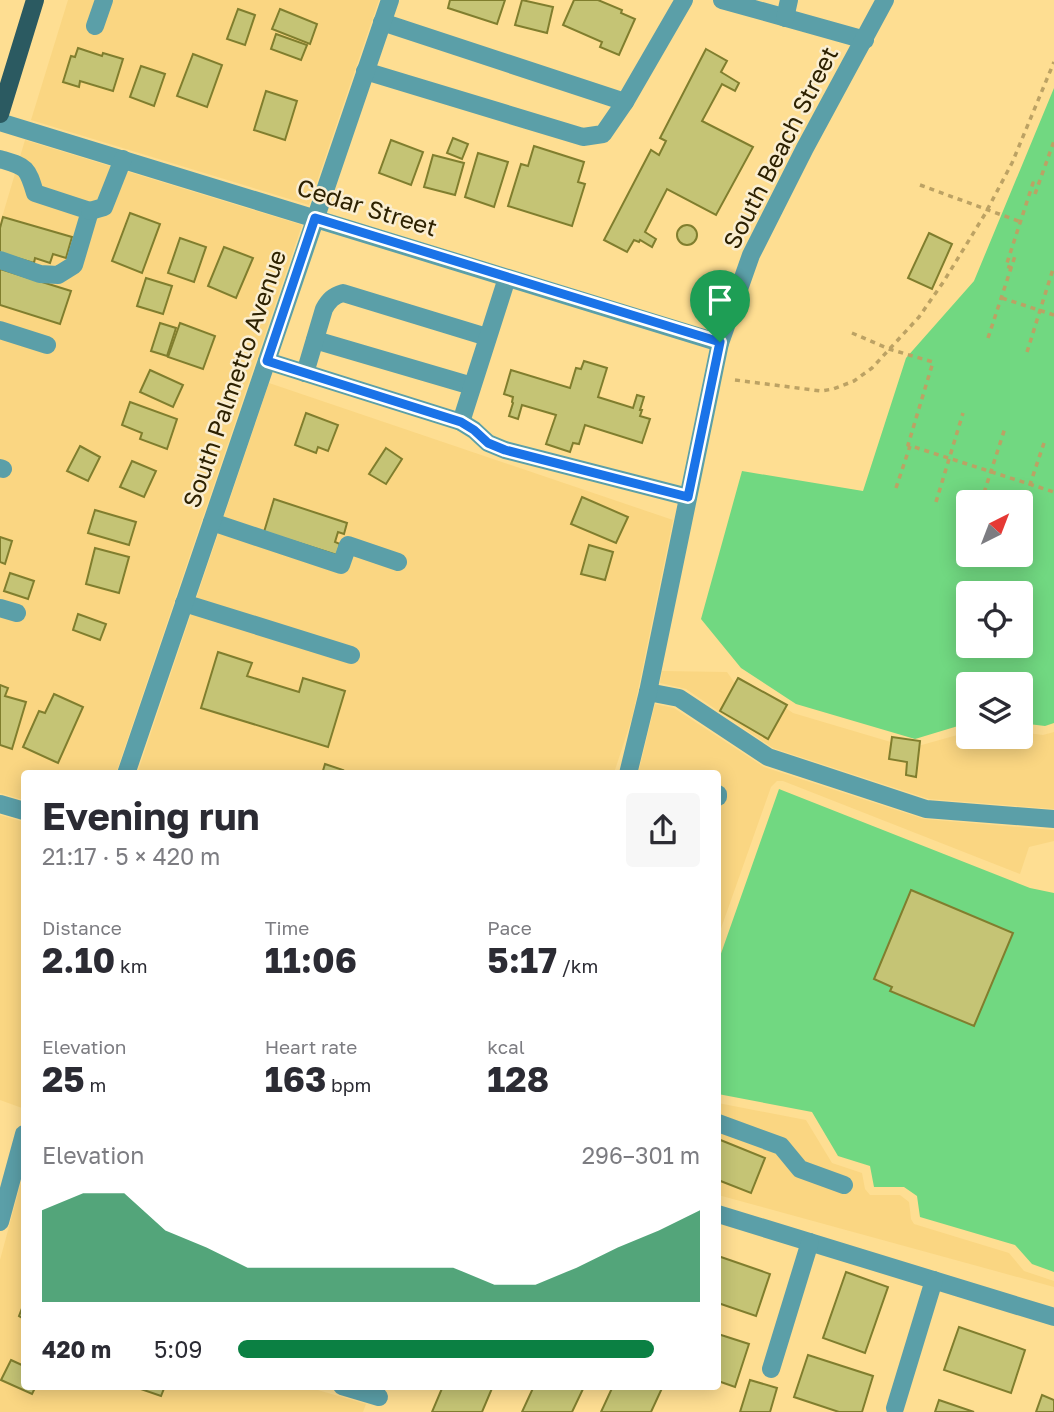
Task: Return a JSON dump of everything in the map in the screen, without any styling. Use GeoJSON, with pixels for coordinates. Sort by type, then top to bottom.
{"type":"FeatureCollection","features":[{"type":"Feature","properties":{"kind":"main road"},"geometry":{"type":"LineString","coordinates":[[0,114],[35,0]]}},
{"type":"Feature","properties":{"kind":"street"},"geometry":{"type":"LineString","coordinates":[[95,26],[104,0]]}},
{"type":"Feature","properties":{"kind":"street","name":"South Palmetto Avenue"},"geometry":{"type":"LineString","coordinates":[[127,770],[390,0]]}},
{"type":"Feature","properties":{"kind":"street"},"geometry":{"type":"LineString","coordinates":[[365,71],[583,137],[603,134],[625,102],[684,0]]}},
{"type":"Feature","properties":{"kind":"street"},"geometry":{"type":"LineString","coordinates":[[722,0],[787,9],[865,40]]}},
{"type":"Feature","properties":{"kind":"street","name":"South Beach Street"},"geometry":{"type":"LineString","coordinates":[[629,770],[648,692],[720,342],[751,255],[805,148],[886,0]]}},
{"type":"Feature","properties":{"kind":"street"},"geometry":{"type":"LineString","coordinates":[[382,22],[625,102]]}},
{"type":"Feature","properties":{"kind":"street","name":"Cedar Street"},"geometry":{"type":"LineString","coordinates":[[0,122],[720,342]]}},
{"type":"Feature","properties":{"kind":"street"},"geometry":{"type":"LineString","coordinates":[[0,159],[24,167],[30,174],[35,193],[90,211],[104,207],[123,159]]}},
{"type":"Feature","properties":{"kind":"street"},"geometry":{"type":"LineString","coordinates":[[0,260],[40,274],[58,275],[74,265],[90,211]]}},
{"type":"Feature","properties":{"kind":"street"},"geometry":{"type":"LineString","coordinates":[[461,422],[508,278]]}},
{"type":"Feature","properties":{"kind":"street"},"geometry":{"type":"LineString","coordinates":[[305,373],[324,309],[329,300],[343,293],[487,337]]}},
{"type":"Feature","properties":{"kind":"street"},"geometry":{"type":"LineString","coordinates":[[0,330],[47,345]]}},
{"type":"Feature","properties":{"kind":"street"},"geometry":{"type":"LineString","coordinates":[[315,340],[472,386]]}},
{"type":"Feature","properties":{"kind":"street"},"geometry":{"type":"LineString","coordinates":[[267,361],[461,422],[488,443],[505,450],[688,497]]}},
{"type":"Feature","properties":{"kind":"street"},"geometry":{"type":"LineString","coordinates":[[212,522],[341,565],[348,544],[398,562]]}},
{"type":"Feature","properties":{"kind":"street"},"geometry":{"type":"LineString","coordinates":[[184,603],[351,655]]}},
{"type":"Feature","properties":{"kind":"street"},"geometry":{"type":"LineString","coordinates":[[648,692],[679,698],[768,757],[926,809],[1054,820]]}},
{"type":"Feature","properties":{"kind":"street"},"geometry":{"type":"LineString","coordinates":[[0,804],[21,810]]}},
{"type":"Feature","properties":{"kind":"street"},"geometry":{"type":"LineString","coordinates":[[721,1124],[781,1146],[800,1169],[844,1185]]}},
{"type":"Feature","properties":{"kind":"street"},"geometry":{"type":"LineString","coordinates":[[0,1222],[21,1145]]}},
{"type":"Feature","properties":{"kind":"street"},"geometry":{"type":"LineString","coordinates":[[721,1215],[1054,1317]]}},
{"type":"Feature","properties":{"kind":"street"},"geometry":{"type":"LineString","coordinates":[[771,1369],[810,1242]]}},
{"type":"Feature","properties":{"kind":"street"},"geometry":{"type":"LineString","coordinates":[[895,1408],[934,1280]]}},
{"type":"Feature","properties":{"kind":"street"},"geometry":{"type":"LineString","coordinates":[[354,1390],[379,1398]]}},
{"type":"Feature","properties":{"kind":"path"},"geometry":{"type":"LineString","coordinates":[[735,380],[821,391],[833,390],[854,381],[872,368],[919,317],[987,209],[1012,163],[1054,62]]}},
{"type":"Feature","properties":{"kind":"path"},"geometry":{"type":"LineString","coordinates":[[1035,194],[1051,156],[1054,141]]}},
{"type":"Feature","properties":{"kind":"path"},"geometry":{"type":"LineString","coordinates":[[1012,268],[1006,266],[1033,183],[1038,185]]}},
{"type":"Feature","properties":{"kind":"path"},"geometry":{"type":"LineString","coordinates":[[920,185],[1021,222]]}},
{"type":"Feature","properties":{"kind":"path"},"geometry":{"type":"LineString","coordinates":[[988,338],[1016,256]]}},
{"type":"Feature","properties":{"kind":"path"},"geometry":{"type":"LineString","coordinates":[[1027,352],[1053,269]]}},
{"type":"Feature","properties":{"kind":"path"},"geometry":{"type":"LineString","coordinates":[[1002,298],[1054,315]]}},
{"type":"Feature","properties":{"kind":"path"},"geometry":{"type":"LineString","coordinates":[[852,333],[889,349],[933,362],[896,488]]}},
{"type":"Feature","properties":{"kind":"path"},"geometry":{"type":"LineString","coordinates":[[936,502],[963,413]]}},
{"type":"Feature","properties":{"kind":"path"},"geometry":{"type":"LineString","coordinates":[[985,490],[1005,428]]}},
{"type":"Feature","properties":{"kind":"path"},"geometry":{"type":"LineString","coordinates":[[1028,490],[1045,440]]}},
{"type":"Feature","properties":{"kind":"path"},"geometry":{"type":"LineString","coordinates":[[910,446],[1054,492]]}},
{"type":"Feature","properties":{"kind":"shaded area"},"geometry":{"type":"Polygon","coordinates":[[[68,0],[379,0],[309,205],[31,120],[68,0]]]}},
{"type":"Feature","properties":{"kind":"shaded area"},"geometry":{"type":"Polygon","coordinates":[[[1054,88],[1054,723],[1045,726],[1033,725],[1033,672],[956,672],[956,727],[915,739],[796,704],[741,668],[701,619],[742,471],[863,491],[906,358],[974,281],[1054,88]]]}},
{"type":"Feature","properties":{"kind":"shaded area"},"geometry":{"type":"Polygon","coordinates":[[[25,140],[302,225],[117,770],[21,770],[21,799],[0,793],[0,224],[25,140]]]}},
{"type":"Feature","properties":{"kind":"shaded area"},"geometry":{"type":"Polygon","coordinates":[[[269,383],[673,520],[632,718],[615,770],[138,770],[269,383]]]}},
{"type":"Feature","properties":{"kind":"shaded area"},"geometry":{"type":"Polygon","coordinates":[[[662,671],[727,672],[739,689],[777,702],[793,713],[911,748],[956,735],[956,749],[1033,749],[1033,734],[1043,735],[1054,732],[1054,809],[929,799],[773,748],[686,689],[660,683],[662,671]]]}},
{"type":"Feature","properties":{"kind":"shaded area"},"geometry":{"type":"Polygon","coordinates":[[[655,704],[674,708],[764,767],[924,819],[1054,830],[1054,841],[1029,847],[1020,874],[783,781],[777,781],[771,787],[721,929],[721,770],[639,770],[655,704]]]}},
{"type":"Feature","properties":{"kind":"shaded area"},"geometry":{"type":"Polygon","coordinates":[[[779,789],[1030,888],[1054,893],[1054,1272],[1032,1264],[1015,1245],[920,1217],[917,1196],[904,1187],[874,1187],[870,1166],[838,1156],[812,1112],[721,1095],[721,953],[779,789]]]}},
{"type":"Feature","properties":{"kind":"shaded area"},"geometry":{"type":"Polygon","coordinates":[[[0,815],[21,821],[21,1108],[0,1100],[0,815]]]}},
{"type":"Feature","properties":{"kind":"shaded area"},"geometry":{"type":"Polygon","coordinates":[[[721,1104],[806,1120],[832,1163],[862,1173],[865,1189],[870,1195],[900,1195],[909,1202],[914,1224],[1009,1253],[1024,1271],[1054,1281],[1054,1287],[721,1196],[721,1104]]]}},
{"type":"Feature","properties":{"kind":"shaded area"},"geometry":{"type":"Polygon","coordinates":[[[21,1182],[21,1390],[318,1390],[366,1404],[363,1412],[0,1412],[0,1260],[21,1182]]]}},
{"type":"Feature","properties":{"kind":"building"},"geometry":{"type":"Polygon","coordinates":[[[450,0],[505,0],[497,24],[448,8],[450,0]]]}},
{"type":"Feature","properties":{"kind":"building"},"geometry":{"type":"Polygon","coordinates":[[[522,0],[553,7],[547,33],[515,25],[522,0]]]}},
{"type":"Feature","properties":{"kind":"building"},"geometry":{"type":"Polygon","coordinates":[[[574,0],[598,0],[635,19],[619,55],[600,47],[602,42],[563,25],[574,0]]]}},
{"type":"Feature","properties":{"kind":"building"},"geometry":{"type":"Polygon","coordinates":[[[238,9],[255,15],[245,45],[227,39],[238,9]]]}},
{"type":"Feature","properties":{"kind":"building"},"geometry":{"type":"Polygon","coordinates":[[[280,9],[317,24],[310,44],[272,29],[280,9]]]}},
{"type":"Feature","properties":{"kind":"building"},"geometry":{"type":"Polygon","coordinates":[[[276,34],[307,45],[301,60],[271,49],[276,34]]]}},
{"type":"Feature","properties":{"kind":"building"},"geometry":{"type":"Polygon","coordinates":[[[78,48],[123,59],[113,91],[80,81],[79,87],[63,82],[71,56],[75,57],[78,48]]]}},
{"type":"Feature","properties":{"kind":"building"},"geometry":{"type":"Polygon","coordinates":[[[706,49],[727,61],[721,72],[739,83],[735,91],[722,84],[702,121],[753,147],[716,215],[667,189],[645,232],[656,239],[652,247],[640,240],[634,240],[627,252],[604,240],[651,150],[659,155],[666,141],[660,138],[706,49]]]}},
{"type":"Feature","properties":{"kind":"building"},"geometry":{"type":"Polygon","coordinates":[[[193,54],[222,65],[207,107],[177,96],[193,54]]]}},
{"type":"Feature","properties":{"kind":"building"},"geometry":{"type":"Polygon","coordinates":[[[141,66],[165,74],[154,106],[130,97],[141,66]]]}},
{"type":"Feature","properties":{"kind":"building"},"geometry":{"type":"Polygon","coordinates":[[[266,91],[297,101],[285,140],[254,130],[266,91]]]}},
{"type":"Feature","properties":{"kind":"building"},"geometry":{"type":"Polygon","coordinates":[[[453,138],[468,144],[462,159],[447,153],[453,138]]]}},
{"type":"Feature","properties":{"kind":"building"},"geometry":{"type":"Polygon","coordinates":[[[391,140],[423,152],[411,185],[379,173],[391,140]]]}},
{"type":"Feature","properties":{"kind":"building"},"geometry":{"type":"Polygon","coordinates":[[[534,146],[584,162],[578,182],[585,184],[572,226],[508,206],[521,164],[528,166],[534,146]]]}},
{"type":"Feature","properties":{"kind":"building"},"geometry":{"type":"Polygon","coordinates":[[[478,153],[508,162],[494,207],[465,197],[478,153]]]}},
{"type":"Feature","properties":{"kind":"building"},"geometry":{"type":"Polygon","coordinates":[[[433,155],[464,163],[455,195],[424,187],[433,155]]]}},
{"type":"Feature","properties":{"kind":"building"},"geometry":{"type":"Polygon","coordinates":[[[130,213],[160,224],[142,273],[112,261],[130,213]]]}},
{"type":"Feature","properties":{"kind":"building"},"geometry":{"type":"Polygon","coordinates":[[[3,217],[72,237],[66,258],[53,254],[50,263],[35,258],[34,263],[0,253],[3,217]]]}},
{"type":"Feature","properties":{"kind":"building"},"geometry":{"type":"Polygon","coordinates":[[[687,225],[694,228],[697,235],[694,242],[687,245],[680,242],[677,235],[680,228],[687,225]]]}},
{"type":"Feature","properties":{"kind":"building"},"geometry":{"type":"Polygon","coordinates":[[[929,233],[952,244],[932,289],[908,278],[929,233]]]}},
{"type":"Feature","properties":{"kind":"building"},"geometry":{"type":"Polygon","coordinates":[[[180,238],[206,247],[194,282],[168,273],[180,238]]]}},
{"type":"Feature","properties":{"kind":"building"},"geometry":{"type":"Polygon","coordinates":[[[224,247],[253,258],[236,298],[208,286],[224,247]]]}},
{"type":"Feature","properties":{"kind":"building"},"geometry":{"type":"Polygon","coordinates":[[[0,269],[71,291],[60,324],[0,305],[0,269]]]}},
{"type":"Feature","properties":{"kind":"building"},"geometry":{"type":"Polygon","coordinates":[[[146,278],[172,286],[163,314],[137,306],[146,278]]]}},
{"type":"Feature","properties":{"kind":"building"},"geometry":{"type":"Polygon","coordinates":[[[160,323],[176,328],[167,356],[151,351],[160,323]]]}},
{"type":"Feature","properties":{"kind":"building"},"geometry":{"type":"Polygon","coordinates":[[[180,323],[215,336],[203,369],[168,357],[180,323]]]}},
{"type":"Feature","properties":{"kind":"building"},"geometry":{"type":"Polygon","coordinates":[[[584,361],[607,368],[598,397],[633,408],[637,395],[644,397],[640,416],[650,419],[642,443],[585,425],[579,444],[573,443],[570,452],[546,444],[556,415],[522,405],[518,419],[509,416],[513,397],[504,394],[511,370],[570,388],[576,368],[581,369],[584,361]]]}},
{"type":"Feature","properties":{"kind":"building"},"geometry":{"type":"Polygon","coordinates":[[[150,370],[183,385],[173,407],[140,392],[150,370]]]}},
{"type":"Feature","properties":{"kind":"building"},"geometry":{"type":"Polygon","coordinates":[[[130,402],[177,419],[167,449],[140,439],[142,433],[122,425],[130,402]]]}},
{"type":"Feature","properties":{"kind":"building"},"geometry":{"type":"Polygon","coordinates":[[[306,413],[338,425],[328,451],[318,447],[316,453],[295,445],[306,413]]]}},
{"type":"Feature","properties":{"kind":"building"},"geometry":{"type":"Polygon","coordinates":[[[80,446],[100,457],[88,481],[67,471],[80,446]]]}},
{"type":"Feature","properties":{"kind":"building"},"geometry":{"type":"Polygon","coordinates":[[[386,448],[402,459],[386,484],[369,474],[386,448]]]}},
{"type":"Feature","properties":{"kind":"building"},"geometry":{"type":"Polygon","coordinates":[[[132,461],[156,471],[144,497],[120,487],[132,461]]]}},
{"type":"Feature","properties":{"kind":"building"},"geometry":{"type":"Polygon","coordinates":[[[582,497],[628,517],[616,543],[571,524],[582,497]]]}},
{"type":"Feature","properties":{"kind":"building"},"geometry":{"type":"Polygon","coordinates":[[[274,499],[347,523],[344,534],[338,532],[335,542],[340,544],[337,555],[264,532],[274,499]]]}},
{"type":"Feature","properties":{"kind":"building"},"geometry":{"type":"Polygon","coordinates":[[[95,510],[136,522],[129,545],[88,533],[95,510]]]}},
{"type":"Feature","properties":{"kind":"building"},"geometry":{"type":"Polygon","coordinates":[[[0,537],[12,541],[5,564],[0,562],[0,537]]]}},
{"type":"Feature","properties":{"kind":"building"},"geometry":{"type":"Polygon","coordinates":[[[589,545],[613,552],[605,580],[581,574],[589,545]]]}},
{"type":"Feature","properties":{"kind":"building"},"geometry":{"type":"Polygon","coordinates":[[[95,548],[129,557],[119,593],[86,584],[95,548]]]}},
{"type":"Feature","properties":{"kind":"building"},"geometry":{"type":"Polygon","coordinates":[[[10,573],[34,581],[28,599],[4,591],[10,573]]]}},
{"type":"Feature","properties":{"kind":"building"},"geometry":{"type":"Polygon","coordinates":[[[78,614],[106,624],[100,640],[73,630],[78,614]]]}},
{"type":"Feature","properties":{"kind":"building"},"geometry":{"type":"Polygon","coordinates":[[[218,652],[252,663],[247,676],[299,692],[303,678],[345,691],[328,747],[201,708],[218,652]]]}},
{"type":"Feature","properties":{"kind":"building"},"geometry":{"type":"Polygon","coordinates":[[[738,678],[787,705],[768,739],[720,711],[738,678]]]}},
{"type":"Feature","properties":{"kind":"building"},"geometry":{"type":"Polygon","coordinates":[[[0,685],[8,688],[5,696],[26,702],[12,749],[0,745],[0,685]]]}},
{"type":"Feature","properties":{"kind":"building"},"geometry":{"type":"Polygon","coordinates":[[[54,694],[83,707],[58,763],[23,747],[39,711],[45,713],[54,694]]]}},
{"type":"Feature","properties":{"kind":"building"},"geometry":{"type":"Polygon","coordinates":[[[892,737],[920,741],[916,777],[906,775],[907,762],[889,759],[892,737]]]}},
{"type":"Feature","properties":{"kind":"building"},"geometry":{"type":"Polygon","coordinates":[[[325,764],[343,770],[323,770],[325,764]]]}},
{"type":"Feature","properties":{"kind":"building"},"geometry":{"type":"Polygon","coordinates":[[[911,890],[1013,933],[974,1026],[890,991],[892,987],[874,979],[911,890]]]}},
{"type":"Feature","properties":{"kind":"building"},"geometry":{"type":"Polygon","coordinates":[[[721,1140],[765,1158],[751,1193],[721,1181],[721,1140]]]}},
{"type":"Feature","properties":{"kind":"building"},"geometry":{"type":"Polygon","coordinates":[[[721,1257],[770,1274],[756,1316],[721,1304],[721,1257]]]}},
{"type":"Feature","properties":{"kind":"building"},"geometry":{"type":"Polygon","coordinates":[[[846,1272],[888,1287],[865,1353],[823,1338],[846,1272]]]}},
{"type":"Feature","properties":{"kind":"building"},"geometry":{"type":"Polygon","coordinates":[[[959,1327],[1025,1350],[1011,1393],[944,1370],[959,1327]]]}},
{"type":"Feature","properties":{"kind":"building"},"geometry":{"type":"Polygon","coordinates":[[[721,1335],[749,1344],[735,1387],[721,1382],[721,1335]]]}},
{"type":"Feature","properties":{"kind":"building"},"geometry":{"type":"Polygon","coordinates":[[[808,1355],[873,1376],[862,1412],[839,1412],[794,1397],[808,1355]]]}},
{"type":"Feature","properties":{"kind":"building"},"geometry":{"type":"Polygon","coordinates":[[[11,1360],[21,1365],[21,1389],[1,1380],[11,1360]]]}},
{"type":"Feature","properties":{"kind":"building"},"geometry":{"type":"Polygon","coordinates":[[[750,1380],[777,1388],[770,1412],[740,1412],[750,1380]]]}},
{"type":"Feature","properties":{"kind":"building"},"geometry":{"type":"Polygon","coordinates":[[[144,1390],[163,1390],[161,1396],[144,1390]]]}},
{"type":"Feature","properties":{"kind":"building"},"geometry":{"type":"Polygon","coordinates":[[[441,1390],[491,1390],[482,1412],[432,1412],[441,1390]]]}},
{"type":"Feature","properties":{"kind":"building"},"geometry":{"type":"Polygon","coordinates":[[[532,1390],[583,1390],[572,1412],[522,1412],[532,1390]]]}},
{"type":"Feature","properties":{"kind":"building"},"geometry":{"type":"Polygon","coordinates":[[[611,1390],[661,1390],[651,1412],[601,1412],[611,1390]]]}},
{"type":"Feature","properties":{"kind":"building"},"geometry":{"type":"Polygon","coordinates":[[[1042,1395],[1054,1400],[1054,1412],[1036,1412],[1042,1395]]]}},
{"type":"Feature","properties":{"kind":"building"},"geometry":{"type":"Polygon","coordinates":[[[939,1400],[974,1412],[935,1412],[939,1400]]]}},
{"type":"Feature","properties":{"kind":"route"},"geometry":{"type":"LineString","coordinates":[[315,218],[720,342],[688,497],[505,450],[488,443],[461,422],[267,361],[315,218]]}}]}
